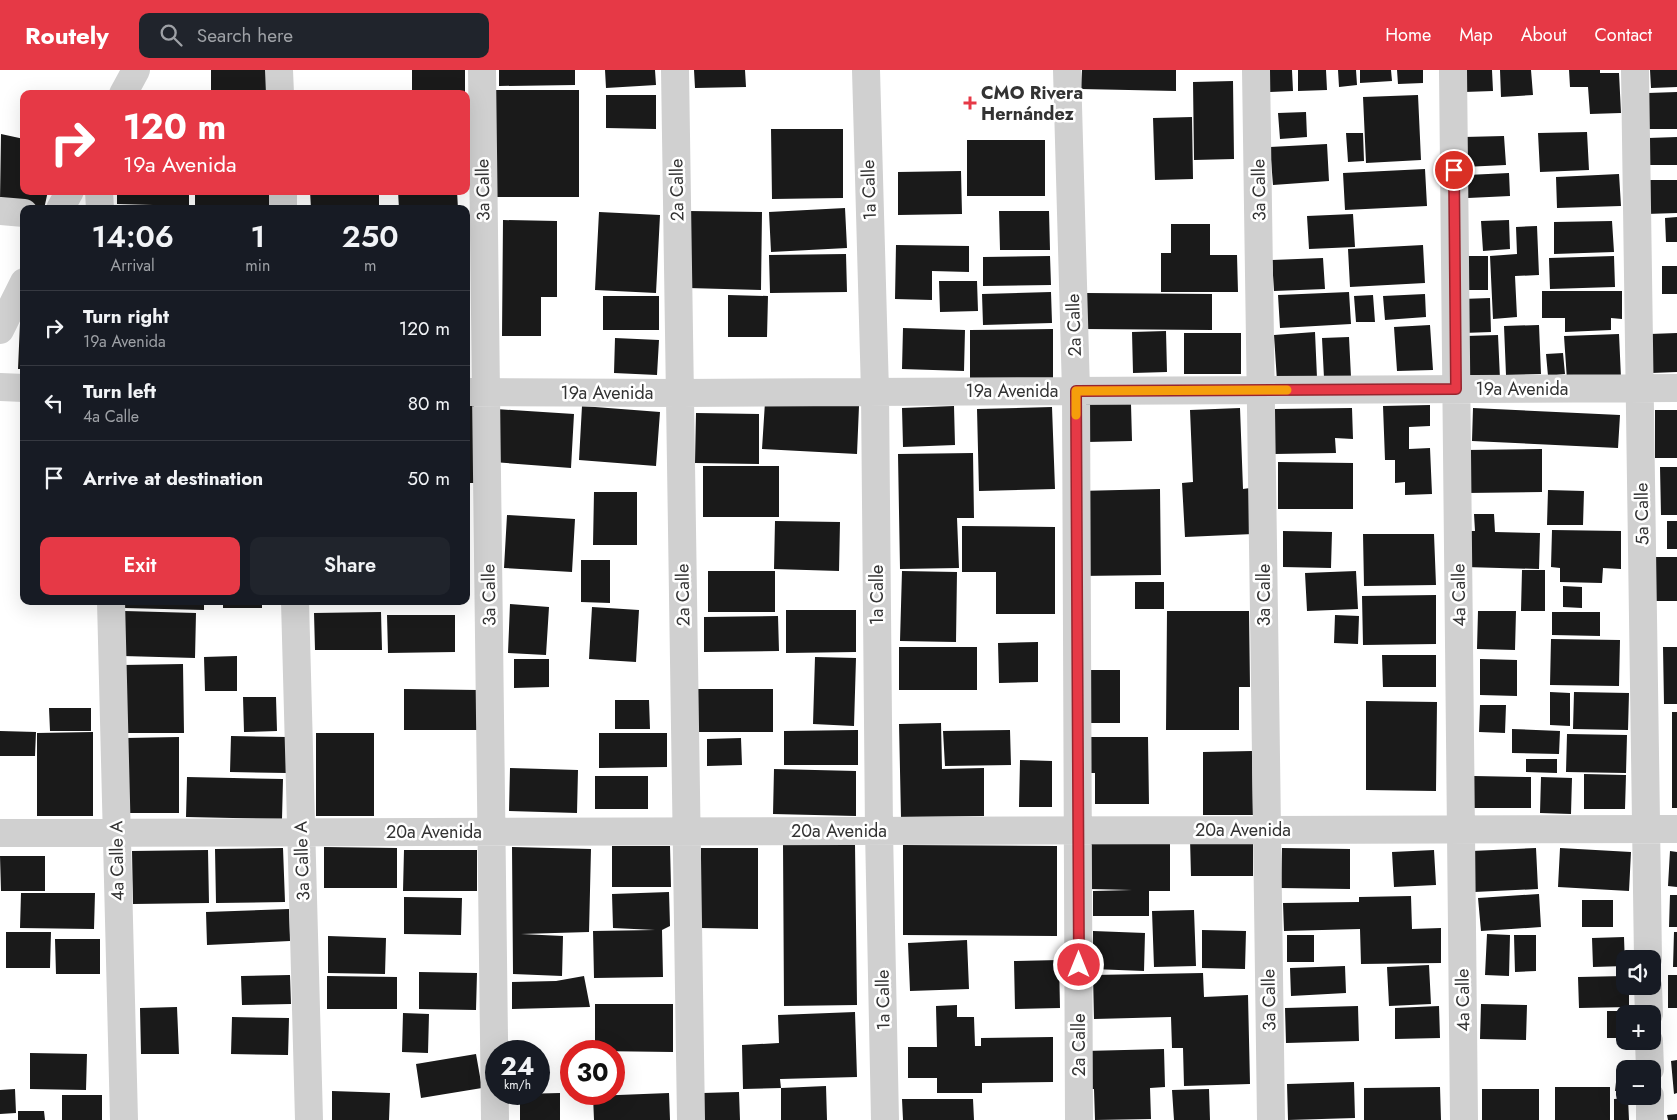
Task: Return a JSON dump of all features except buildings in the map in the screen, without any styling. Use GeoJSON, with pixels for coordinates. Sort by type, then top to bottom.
{"type":"FeatureCollection","features":[{"type":"Feature","properties":{"kind":"street"},"geometry":{"type":"LineString","coordinates":[[125,90],[136,70]]}},
{"type":"Feature","properties":{"kind":"street"},"geometry":{"type":"LineString","coordinates":[[280,70],[280,90]]}},
{"type":"Feature","properties":{"kind":"street","name":"3a Calle"},"geometry":{"type":"LineString","coordinates":[[482,70],[476,392],[492,832],[495,1120]]}},
{"type":"Feature","properties":{"kind":"street","name":"2a Calle"},"geometry":{"type":"LineString","coordinates":[[675,70],[690,1120]]}},
{"type":"Feature","properties":{"kind":"street","name":"1a Calle"},"geometry":{"type":"LineString","coordinates":[[866,70],[875,392],[879,831],[885,1120]]}},
{"type":"Feature","properties":{"kind":"street","name":"2a Calle"},"geometry":{"type":"LineString","coordinates":[[1067,70],[1076,391],[1079,1120]]}},
{"type":"Feature","properties":{"kind":"street","name":"3a Calle"},"geometry":{"type":"LineString","coordinates":[[1256,70],[1262,390],[1266,830],[1272,1120]]}},
{"type":"Feature","properties":{"kind":"street","name":"4a Calle"},"geometry":{"type":"LineString","coordinates":[[1453,70],[1464,1120]]}},
{"type":"Feature","properties":{"kind":"street","name":"5a Calle"},"geometry":{"type":"LineString","coordinates":[[1635,70],[1648,950]]}},
{"type":"Feature","properties":{"kind":"street"},"geometry":{"type":"LineString","coordinates":[[0,211],[20,213]]}},
{"type":"Feature","properties":{"kind":"street"},"geometry":{"type":"LineString","coordinates":[[0,330],[20,290]]}},
{"type":"Feature","properties":{"kind":"street"},"geometry":{"type":"LineString","coordinates":[[0,387],[20,388]]}},
{"type":"Feature","properties":{"kind":"street","name":"19a Avenida"},"geometry":{"type":"LineString","coordinates":[[476,392],[680,393],[1677,388]]}},
{"type":"Feature","properties":{"kind":"street","name":"4a Calle A"},"geometry":{"type":"LineString","coordinates":[[111,605],[124,1120]]}},
{"type":"Feature","properties":{"kind":"street","name":"3a Calle A"},"geometry":{"type":"LineString","coordinates":[[295,605],[309,1120]]}},
{"type":"Feature","properties":{"kind":"street","name":"20a Avenida"},"geometry":{"type":"LineString","coordinates":[[0,833],[1677,829]]}},
{"type":"Feature","properties":{"kind":"street"},"geometry":{"type":"LineString","coordinates":[[1650,1105],[1650,1120]]}},
{"type":"Feature","properties":{"kind":"slow traffic"},"geometry":{"type":"LineString","coordinates":[[1076,415],[1076,391],[1287,390]]}},
{"type":"Feature","properties":{"kind":"place","name":"CMO Rivera Hernández"},"geometry":{"type":"Point","coordinates":[970,103]}},
{"type":"Feature","properties":{"kind":"route"},"geometry":{"type":"LineString","coordinates":[[1079,965],[1076,391],[1456,389],[1454,170]]}}]}
